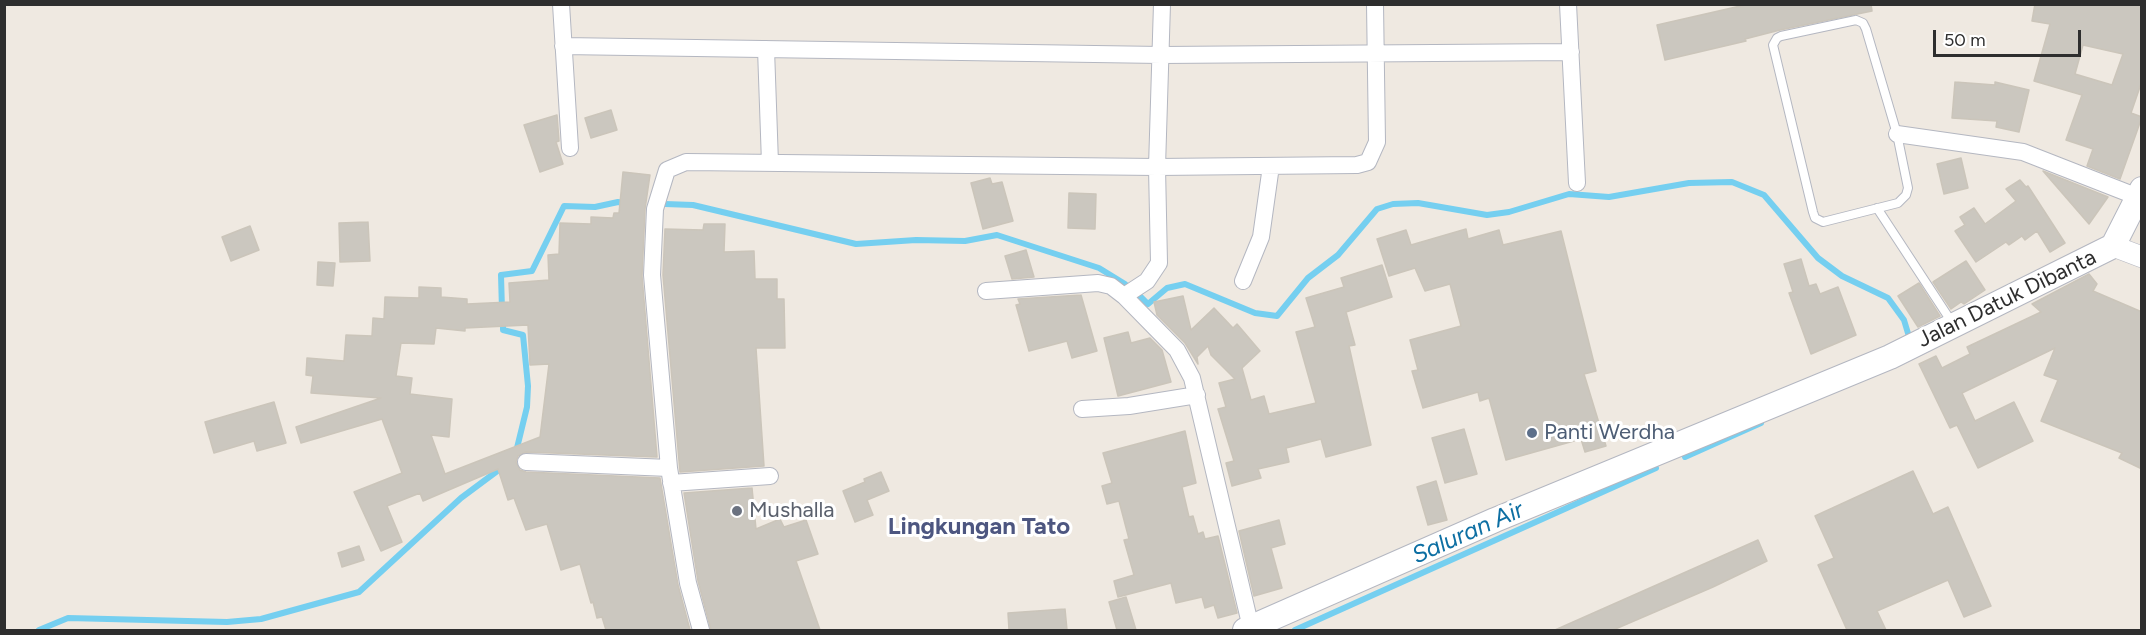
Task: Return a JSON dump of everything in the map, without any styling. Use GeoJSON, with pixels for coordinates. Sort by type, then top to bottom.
{"type":"FeatureCollection","features":[{"type":"Feature","properties":{"kind":"main road","name":"Jalan Datuk Dibanta"},"geometry":{"type":"LineString","coordinates":[[1248,629],[1506,515],[1899,352],[2113,246],[2140,193]]}},
{"type":"Feature","properties":{"kind":"street"},"geometry":{"type":"LineString","coordinates":[[561,4],[570,148]]}},
{"type":"Feature","properties":{"kind":"street"},"geometry":{"type":"LineString","coordinates":[[1124,296],[1147,281],[1159,262],[1157,166],[1162,4]]}},
{"type":"Feature","properties":{"kind":"street"},"geometry":{"type":"LineString","coordinates":[[701,630],[688,584],[670,476],[652,275],[655,209],[661,183],[667,170],[686,162],[1157,166],[1357,165],[1368,162],[1377,142],[1375,4]]}},
{"type":"Feature","properties":{"kind":"street"},"geometry":{"type":"LineString","coordinates":[[1568,4],[1576,183]]}},
{"type":"Feature","properties":{"kind":"street"},"geometry":{"type":"LineString","coordinates":[[563,46],[1161,54],[1376,55],[1571,52]]}},
{"type":"Feature","properties":{"kind":"street"},"geometry":{"type":"LineString","coordinates":[[766,49],[770,163]]}},
{"type":"Feature","properties":{"kind":"street"},"geometry":{"type":"LineString","coordinates":[[1897,134],[2024,153],[2140,193]]}},
{"type":"Feature","properties":{"kind":"street"},"geometry":{"type":"LineString","coordinates":[[1243,281],[1261,237],[1270,166]]}},
{"type":"Feature","properties":{"kind":"street"},"geometry":{"type":"LineString","coordinates":[[2113,246],[2142,257]]}},
{"type":"Feature","properties":{"kind":"street"},"geometry":{"type":"LineString","coordinates":[[986,291],[1098,283],[1112,286],[1177,350],[1192,378],[1197,395],[1248,629]]}},
{"type":"Feature","properties":{"kind":"street"},"geometry":{"type":"LineString","coordinates":[[1082,409],[1129,406],[1197,395]]}},
{"type":"Feature","properties":{"kind":"street"},"geometry":{"type":"LineString","coordinates":[[526,462],[670,476],[770,476]]}},
{"type":"Feature","properties":{"kind":"lane"},"geometry":{"type":"LineString","coordinates":[[1856,20],[1861,22],[1866,29],[1897,134],[1908,188],[1906,195],[1898,202],[1877,208],[1829,222],[1815,218],[1773,41],[1781,36],[1856,20]]}},
{"type":"Feature","properties":{"kind":"lane"},"geometry":{"type":"LineString","coordinates":[[1877,208],[1953,324]]}},
{"type":"Feature","properties":{"kind":"building"},"geometry":{"type":"Polygon","coordinates":[[[1749,4],[1871,4],[1872,11],[1780,30],[1745,39],[1746,41],[1665,60],[1657,25],[1749,4]]]}},
{"type":"Feature","properties":{"kind":"building"},"geometry":{"type":"Polygon","coordinates":[[[2035,4],[2142,4],[2142,81],[2131,113],[2142,117],[2120,179],[2087,166],[2093,149],[2066,140],[2082,95],[2034,81],[2050,24],[2032,21],[2035,4]],[[2083,45],[2075,74],[2112,85],[2123,54],[2083,45]]]}},
{"type":"Feature","properties":{"kind":"building"},"geometry":{"type":"Polygon","coordinates":[[[1955,82],[1995,85],[1995,82],[2029,90],[2019,132],[1996,127],[1997,121],[1952,118],[1955,82]]]}},
{"type":"Feature","properties":{"kind":"building"},"geometry":{"type":"Polygon","coordinates":[[[611,110],[617,130],[591,138],[585,118],[611,110]]]}},
{"type":"Feature","properties":{"kind":"building"},"geometry":{"type":"Polygon","coordinates":[[[557,115],[559,141],[556,142],[563,164],[540,172],[524,125],[557,115]]]}},
{"type":"Feature","properties":{"kind":"building"},"geometry":{"type":"Polygon","coordinates":[[[1961,158],[1968,188],[1944,194],[1937,164],[1961,158]]]}},
{"type":"Feature","properties":{"kind":"building"},"geometry":{"type":"Polygon","coordinates":[[[2043,171],[2108,197],[2089,224],[2043,171]]]}},
{"type":"Feature","properties":{"kind":"building"},"geometry":{"type":"Polygon","coordinates":[[[623,172],[650,175],[645,209],[642,276],[657,457],[526,452],[518,456],[516,462],[520,470],[526,472],[660,478],[678,585],[690,630],[606,630],[602,617],[597,618],[593,602],[591,603],[580,564],[561,570],[547,524],[526,530],[514,498],[508,500],[498,469],[423,501],[420,493],[387,506],[402,542],[381,551],[354,492],[402,473],[382,419],[301,443],[296,427],[381,398],[311,393],[313,376],[306,375],[307,358],[344,361],[346,335],[372,336],[373,318],[384,319],[385,297],[419,298],[419,287],[441,288],[441,297],[467,299],[467,304],[510,302],[509,283],[549,280],[548,255],[559,254],[560,223],[591,224],[591,217],[613,218],[614,213],[619,213],[623,172]],[[528,325],[465,328],[465,331],[436,328],[434,344],[401,343],[396,376],[412,378],[410,394],[452,399],[449,437],[431,435],[445,474],[540,437],[549,364],[530,365],[528,325]]]}},
{"type":"Feature","properties":{"kind":"building"},"geometry":{"type":"Polygon","coordinates":[[[990,178],[992,184],[1002,182],[1013,221],[983,229],[971,183],[990,178]]]}},
{"type":"Feature","properties":{"kind":"building"},"geometry":{"type":"Polygon","coordinates":[[[2020,180],[2026,187],[2028,186],[2065,243],[2050,252],[2037,231],[2025,240],[2022,236],[2009,245],[2006,242],[1976,262],[1955,231],[1965,225],[1960,217],[1974,208],[1985,224],[2016,201],[2006,189],[2020,180]]]}},
{"type":"Feature","properties":{"kind":"building"},"geometry":{"type":"Polygon","coordinates":[[[1069,193],[1096,194],[1095,229],[1068,228],[1069,193]]]}},
{"type":"Feature","properties":{"kind":"building"},"geometry":{"type":"Polygon","coordinates":[[[368,222],[370,261],[340,262],[339,223],[368,222]]]}},
{"type":"Feature","properties":{"kind":"building"},"geometry":{"type":"Polygon","coordinates":[[[704,224],[725,224],[724,252],[754,251],[755,279],[777,279],[777,299],[784,299],[785,348],[756,348],[764,466],[680,472],[663,275],[665,229],[703,230],[704,224]]]}},
{"type":"Feature","properties":{"kind":"building"},"geometry":{"type":"Polygon","coordinates":[[[250,226],[259,250],[231,261],[222,237],[250,226]]]}},
{"type":"Feature","properties":{"kind":"building"},"geometry":{"type":"Polygon","coordinates":[[[1466,229],[1468,239],[1499,230],[1503,245],[1561,231],[1596,371],[1584,374],[1606,446],[1585,452],[1581,439],[1506,460],[1489,398],[1480,401],[1478,392],[1423,408],[1412,371],[1418,370],[1410,340],[1461,326],[1450,284],[1425,291],[1415,268],[1389,276],[1377,239],[1406,230],[1411,245],[1466,229]]]}},
{"type":"Feature","properties":{"kind":"building"},"geometry":{"type":"Polygon","coordinates":[[[1026,250],[1034,277],[1012,279],[1005,256],[1026,250]]]}},
{"type":"Feature","properties":{"kind":"building"},"geometry":{"type":"Polygon","coordinates":[[[1801,259],[1809,286],[1816,284],[1820,294],[1838,287],[1856,335],[1811,354],[1789,293],[1793,292],[1784,264],[1801,259]]]}},
{"type":"Feature","properties":{"kind":"building"},"geometry":{"type":"Polygon","coordinates":[[[1966,261],[1985,290],[1964,304],[1961,302],[1951,309],[1933,282],[1966,261]]]}},
{"type":"Feature","properties":{"kind":"building"},"geometry":{"type":"Polygon","coordinates":[[[318,262],[335,263],[333,286],[317,285],[318,262]]]}},
{"type":"Feature","properties":{"kind":"building"},"geometry":{"type":"Polygon","coordinates":[[[1382,265],[1392,297],[1346,312],[1355,345],[1349,346],[1371,445],[1326,457],[1321,439],[1286,448],[1289,462],[1258,469],[1261,478],[1232,486],[1226,463],[1234,461],[1218,409],[1226,407],[1219,383],[1235,379],[1211,355],[1208,346],[1197,357],[1198,364],[1185,343],[1157,315],[1154,302],[1183,296],[1191,330],[1214,308],[1233,328],[1237,324],[1260,351],[1242,368],[1251,400],[1264,396],[1269,414],[1316,403],[1296,332],[1315,327],[1306,298],[1344,287],[1341,278],[1382,265]]]}},
{"type":"Feature","properties":{"kind":"building"},"geometry":{"type":"Polygon","coordinates":[[[2089,274],[2097,284],[2093,291],[2142,312],[2142,469],[2119,458],[2122,453],[2041,421],[2058,380],[2044,375],[2055,348],[1962,393],[1975,421],[2014,402],[2033,441],[1978,468],[1957,425],[1950,428],[1919,364],[1936,356],[1942,368],[1970,354],[1967,347],[2041,312],[2032,304],[2089,274]]]}},
{"type":"Feature","properties":{"kind":"building"},"geometry":{"type":"Polygon","coordinates":[[[1919,283],[1940,316],[1918,327],[1898,296],[1919,283]]]}},
{"type":"Feature","properties":{"kind":"building"},"geometry":{"type":"Polygon","coordinates":[[[1081,295],[1097,351],[1072,358],[1067,341],[1029,351],[1016,305],[1020,304],[1018,299],[1081,295]]]}},
{"type":"Feature","properties":{"kind":"building"},"geometry":{"type":"Polygon","coordinates":[[[1128,332],[1131,343],[1150,338],[1162,350],[1171,382],[1118,396],[1104,338],[1128,332]]]}},
{"type":"Feature","properties":{"kind":"building"},"geometry":{"type":"Polygon","coordinates":[[[274,402],[286,443],[257,451],[254,441],[214,453],[205,422],[274,402]]]}},
{"type":"Feature","properties":{"kind":"building"},"geometry":{"type":"Polygon","coordinates":[[[1464,429],[1477,474],[1445,483],[1432,438],[1464,429]]]}},
{"type":"Feature","properties":{"kind":"building"},"geometry":{"type":"Polygon","coordinates":[[[1185,431],[1196,483],[1182,487],[1189,517],[1193,516],[1198,534],[1203,532],[1205,539],[1218,536],[1237,613],[1218,618],[1214,605],[1205,608],[1202,597],[1176,603],[1171,583],[1118,597],[1114,581],[1134,575],[1124,540],[1129,539],[1119,501],[1107,504],[1102,486],[1112,483],[1103,453],[1185,431]]]}},
{"type":"Feature","properties":{"kind":"building"},"geometry":{"type":"Polygon","coordinates":[[[1913,471],[1933,514],[1948,507],[1991,606],[1964,617],[1948,580],[1877,611],[1886,630],[1847,630],[1818,565],[1834,558],[1815,516],[1913,471]]]}},
{"type":"Feature","properties":{"kind":"building"},"geometry":{"type":"Polygon","coordinates":[[[881,472],[889,491],[867,500],[873,515],[855,522],[843,491],[881,472]]]}},
{"type":"Feature","properties":{"kind":"building"},"geometry":{"type":"Polygon","coordinates":[[[1436,481],[1447,520],[1428,525],[1417,487],[1436,481]]]}},
{"type":"Feature","properties":{"kind":"building"},"geometry":{"type":"Polygon","coordinates":[[[752,488],[756,529],[780,519],[784,527],[806,520],[818,554],[796,561],[820,630],[711,630],[698,581],[684,493],[752,488]]]}},
{"type":"Feature","properties":{"kind":"building"},"geometry":{"type":"Polygon","coordinates":[[[1279,520],[1285,544],[1271,548],[1282,588],[1254,596],[1239,531],[1279,520]]]}},
{"type":"Feature","properties":{"kind":"building"},"geometry":{"type":"Polygon","coordinates":[[[1758,540],[1767,561],[1713,587],[1613,630],[1555,630],[1758,540]]]}},
{"type":"Feature","properties":{"kind":"building"},"geometry":{"type":"Polygon","coordinates":[[[359,546],[364,560],[342,567],[338,553],[359,546]]]}},
{"type":"Feature","properties":{"kind":"building"},"geometry":{"type":"Polygon","coordinates":[[[1126,597],[1136,630],[1117,630],[1109,602],[1126,597]]]}},
{"type":"Feature","properties":{"kind":"building"},"geometry":{"type":"Polygon","coordinates":[[[1065,609],[1067,630],[1009,630],[1008,613],[1065,609]]]}},
{"type":"Feature","properties":{"kind":"waterway"},"geometry":{"type":"LineString","coordinates":[[1141,297],[1148,304],[1167,288],[1185,284],[1255,313],[1277,316],[1308,278],[1338,255],[1377,209],[1393,204],[1418,203],[1487,215],[1509,212],[1569,194],[1609,197],[1689,183],[1732,182],[1764,195],[1818,258],[1842,276],[1888,298],[1904,320],[1910,340]]}},
{"type":"Feature","properties":{"kind":"waterway"},"geometry":{"type":"LineString","coordinates":[[502,310],[501,275],[532,271],[564,206],[595,207],[618,202],[627,203]]}},
{"type":"Feature","properties":{"kind":"waterway"},"geometry":{"type":"LineString","coordinates":[[665,204],[693,205],[856,244],[916,240],[965,241],[997,235],[1099,268],[1125,284]]}},
{"type":"Feature","properties":{"kind":"waterway"},"geometry":{"type":"LineString","coordinates":[[503,320],[503,330],[523,335],[528,386],[527,407],[516,452]]}},
{"type":"Feature","properties":{"kind":"waterway","name":"Saluran Air"},"geometry":{"type":"LineString","coordinates":[[1685,457],[1761,423]]}},
{"type":"Feature","properties":{"kind":"waterway"},"geometry":{"type":"LineString","coordinates":[[39,630],[68,618],[227,622],[261,619],[359,592],[461,498],[504,466]]}},
{"type":"Feature","properties":{"kind":"waterway","name":"Saluran Air"},"geometry":{"type":"LineString","coordinates":[[1295,630],[1656,468]]}},
{"type":"Feature","properties":{"kind":"place","name":"Panti Werdha"},"geometry":{"type":"Point","coordinates":[1532,433]}},
{"type":"Feature","properties":{"kind":"place","name":"Mushalla"},"geometry":{"type":"Point","coordinates":[737,511]}},
{"type":"Feature","properties":{"kind":"district","name":"Lingkungan Tato"},"geometry":{"type":"Point","coordinates":[979,527]}}]}
